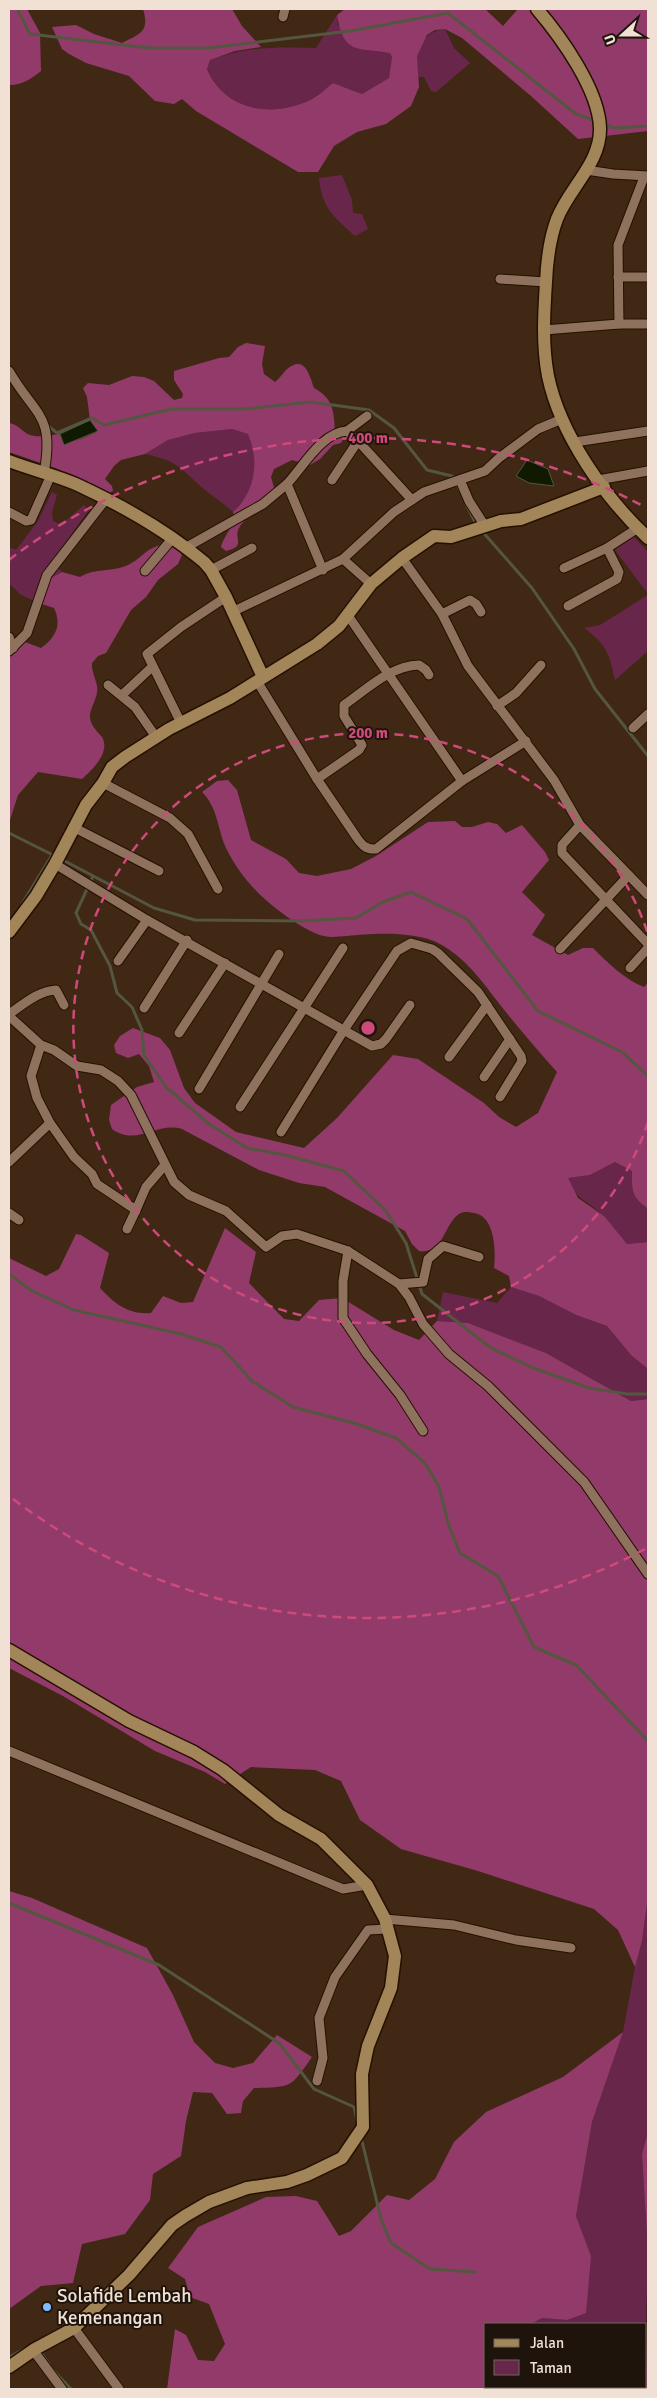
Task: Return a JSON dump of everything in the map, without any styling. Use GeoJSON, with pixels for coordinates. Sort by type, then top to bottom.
{"type":"FeatureCollection","features":[{"type":"Feature","properties":{"kind":"street"},"geometry":{"type":"LineString","coordinates":[[538,9],[559,38],[590,91],[599,122],[598,149],[563,206],[548,250],[543,310],[548,376],[562,420],[575,442],[601,484],[648,538]]}},
{"type":"Feature","properties":{"kind":"street"},"geometry":{"type":"LineString","coordinates":[[586,170],[646,176],[618,245],[619,324]]}},
{"type":"Feature","properties":{"kind":"street"},"geometry":{"type":"LineString","coordinates":[[618,277],[648,276]]}},
{"type":"Feature","properties":{"kind":"street"},"geometry":{"type":"LineString","coordinates":[[500,279],[546,282]]}},
{"type":"Feature","properties":{"kind":"street"},"geometry":{"type":"LineString","coordinates":[[544,330],[619,324],[648,324]]}},
{"type":"Feature","properties":{"kind":"street"},"geometry":{"type":"LineString","coordinates":[[9,371],[40,413],[45,428],[48,449],[48,474],[31,520],[26,521],[9,512]]}},
{"type":"Feature","properties":{"kind":"street"},"geometry":{"type":"LineString","coordinates":[[185,548],[263,504],[288,484],[327,439],[339,432],[347,431],[367,416]]}},
{"type":"Feature","properties":{"kind":"street"},"geometry":{"type":"LineString","coordinates":[[232,612],[343,559],[394,512],[424,492],[485,471],[499,458],[538,430],[562,420]]}},
{"type":"Feature","properties":{"kind":"street"},"geometry":{"type":"LineString","coordinates":[[347,431],[412,500]]}},
{"type":"Feature","properties":{"kind":"street"},"geometry":{"type":"LineString","coordinates":[[575,442],[648,431]]}},
{"type":"Feature","properties":{"kind":"street"},"geometry":{"type":"LineString","coordinates":[[332,480],[358,441]]}},
{"type":"Feature","properties":{"kind":"street"},"geometry":{"type":"LineString","coordinates":[[9,461],[78,485],[106,499],[185,548],[204,562],[211,570],[226,597],[260,679],[317,779],[364,847],[370,850],[376,849],[462,782],[526,741]]}},
{"type":"Feature","properties":{"kind":"street"},"geometry":{"type":"LineString","coordinates":[[9,932],[36,896],[58,860],[73,827],[112,767],[156,737],[260,679],[317,644],[339,626],[371,584],[402,558],[434,536],[451,537],[540,513],[601,484],[648,471]]}},
{"type":"Feature","properties":{"kind":"street"},"geometry":{"type":"LineString","coordinates":[[456,482],[470,502],[481,528]]}},
{"type":"Feature","properties":{"kind":"street"},"geometry":{"type":"LineString","coordinates":[[288,484],[323,570]]}},
{"type":"Feature","properties":{"kind":"street"},"geometry":{"type":"LineString","coordinates":[[11,650],[27,633],[47,575],[106,499]]}},
{"type":"Feature","properties":{"kind":"street"},"geometry":{"type":"LineString","coordinates":[[564,568],[607,548],[638,528]]}},
{"type":"Feature","properties":{"kind":"street"},"geometry":{"type":"LineString","coordinates":[[145,571],[172,540]]}},
{"type":"Feature","properties":{"kind":"street"},"geometry":{"type":"LineString","coordinates":[[211,570],[252,548]]}},
{"type":"Feature","properties":{"kind":"street"},"geometry":{"type":"LineString","coordinates":[[568,606],[617,579],[619,572],[607,548]]}},
{"type":"Feature","properties":{"kind":"street"},"geometry":{"type":"LineString","coordinates":[[402,558],[442,614],[468,666],[497,706],[526,741],[564,796],[580,825],[648,895]]}},
{"type":"Feature","properties":{"kind":"street"},"geometry":{"type":"LineString","coordinates":[[343,559],[371,584]]}},
{"type":"Feature","properties":{"kind":"street"},"geometry":{"type":"LineString","coordinates":[[181,723],[152,667],[147,656],[148,653],[181,627],[226,597]]}},
{"type":"Feature","properties":{"kind":"street"},"geometry":{"type":"LineString","coordinates":[[442,614],[470,600],[476,604],[481,612]]}},
{"type":"Feature","properties":{"kind":"street"},"geometry":{"type":"LineString","coordinates":[[347,614],[462,782]]}},
{"type":"Feature","properties":{"kind":"street"},"geometry":{"type":"LineString","coordinates":[[9,637],[11,650]]}},
{"type":"Feature","properties":{"kind":"street"},"geometry":{"type":"LineString","coordinates":[[317,779],[359,750],[362,745],[361,740],[344,716],[344,705],[388,674],[411,666],[419,666],[426,670],[429,675]]}},
{"type":"Feature","properties":{"kind":"street"},"geometry":{"type":"LineString","coordinates":[[497,706],[516,693],[541,666]]}},
{"type":"Feature","properties":{"kind":"street"},"geometry":{"type":"LineString","coordinates":[[122,695],[152,667]]}},
{"type":"Feature","properties":{"kind":"street"},"geometry":{"type":"LineString","coordinates":[[108,685],[122,695],[144,718],[156,737]]}},
{"type":"Feature","properties":{"kind":"street"},"geometry":{"type":"LineString","coordinates":[[633,728],[648,714]]}},
{"type":"Feature","properties":{"kind":"street"},"geometry":{"type":"LineString","coordinates":[[103,783],[170,818],[188,834],[218,889]]}},
{"type":"Feature","properties":{"kind":"street"},"geometry":{"type":"LineString","coordinates":[[580,825],[562,845],[562,853],[648,946],[630,968]]}},
{"type":"Feature","properties":{"kind":"street"},"geometry":{"type":"LineString","coordinates":[[73,827],[159,871]]}},
{"type":"Feature","properties":{"kind":"street"},"geometry":{"type":"LineString","coordinates":[[58,860],[89,884],[147,920],[187,940],[372,1046],[381,1044],[410,1005]]}},
{"type":"Feature","properties":{"kind":"street"},"geometry":{"type":"LineString","coordinates":[[560,948],[628,876]]}},
{"type":"Feature","properties":{"kind":"street"},"geometry":{"type":"LineString","coordinates":[[118,961],[147,920]]}},
{"type":"Feature","properties":{"kind":"street"},"geometry":{"type":"LineString","coordinates":[[144,1008],[187,940]]}},
{"type":"Feature","properties":{"kind":"street"},"geometry":{"type":"LineString","coordinates":[[280,1132],[344,1030],[398,951],[411,943],[432,949],[438,953],[478,992],[510,1039],[522,1061],[500,1097]]}},
{"type":"Feature","properties":{"kind":"street"},"geometry":{"type":"LineString","coordinates":[[240,1108],[343,948]]}},
{"type":"Feature","properties":{"kind":"street"},"geometry":{"type":"LineString","coordinates":[[199,1089],[279,954]]}},
{"type":"Feature","properties":{"kind":"street"},"geometry":{"type":"LineString","coordinates":[[178,1033],[225,963]]}},
{"type":"Feature","properties":{"kind":"street"},"geometry":{"type":"LineString","coordinates":[[64,1005],[56,990],[50,990],[36,996],[9,1015],[41,1045],[54,1050],[76,1066],[101,1070],[118,1081],[131,1095],[164,1166],[181,1189],[226,1211],[266,1247],[282,1236],[297,1234],[348,1251],[399,1284],[410,1297],[422,1324],[449,1354],[488,1386],[584,1482],[648,1574]]}},
{"type":"Feature","properties":{"kind":"street"},"geometry":{"type":"LineString","coordinates":[[449,1057],[487,1005]]}},
{"type":"Feature","properties":{"kind":"street"},"geometry":{"type":"LineString","coordinates":[[484,1077],[510,1039]]}},
{"type":"Feature","properties":{"kind":"street"},"geometry":{"type":"LineString","coordinates":[[41,1045],[32,1076],[37,1098],[50,1123],[97,1184],[136,1210]]}},
{"type":"Feature","properties":{"kind":"street"},"geometry":{"type":"LineString","coordinates":[[9,1162],[50,1123]]}},
{"type":"Feature","properties":{"kind":"street"},"geometry":{"type":"LineString","coordinates":[[127,1229],[146,1187],[164,1166]]}},
{"type":"Feature","properties":{"kind":"street"},"geometry":{"type":"LineString","coordinates":[[9,1213],[19,1220]]}},
{"type":"Feature","properties":{"kind":"street"},"geometry":{"type":"LineString","coordinates":[[399,1284],[418,1282],[428,1259],[443,1246],[479,1256]]}},
{"type":"Feature","properties":{"kind":"street"},"geometry":{"type":"LineString","coordinates":[[348,1251],[343,1281],[343,1318],[367,1354],[400,1395],[423,1431]]}},
{"type":"Feature","properties":{"kind":"street"},"geometry":{"type":"LineString","coordinates":[[9,1650],[129,1721],[194,1752],[223,1770],[279,1814],[321,1839],[367,1884],[386,1924],[395,1956],[391,1988],[368,2046],[362,2074],[364,2127],[342,2158],[288,2182],[247,2188],[209,2202],[185,2216],[172,2225],[129,2275],[74,2328],[36,2348],[9,2367]]}},
{"type":"Feature","properties":{"kind":"street"},"geometry":{"type":"LineString","coordinates":[[9,1751],[343,1889],[367,1884]]}},
{"type":"Feature","properties":{"kind":"street"},"geometry":{"type":"LineString","coordinates":[[318,2081],[323,2058],[319,2018],[335,1977],[368,1930],[386,1924],[454,1926],[516,1940],[571,1948]]}},
{"type":"Feature","properties":{"kind":"street"},"geometry":{"type":"LineString","coordinates":[[74,2328],[119,2389]]}},
{"type":"Feature","properties":{"kind":"street"},"geometry":{"type":"LineString","coordinates":[[36,2348],[62,2389]]}},
{"type":"Feature","properties":{"kind":"green space"},"geometry":{"type":"Polygon","coordinates":[[[337,15],[338,25],[384,51],[390,52],[392,57],[389,78],[362,94],[333,83],[315,97],[297,105],[282,109],[252,107],[238,102],[226,94],[215,82],[207,68],[210,60],[237,52],[275,48],[316,48],[337,15]]]}},
{"type":"Feature","properties":{"kind":"green space"},"geometry":{"type":"Polygon","coordinates":[[[445,29],[454,48],[470,63],[436,92],[431,91],[424,77],[418,77],[417,56],[418,50],[427,37],[435,31],[445,29]]]}},
{"type":"Feature","properties":{"kind":"green space"},"geometry":{"type":"Polygon","coordinates":[[[342,175],[352,200],[353,213],[362,214],[368,229],[355,236],[330,211],[321,188],[319,178],[342,175]]]}},
{"type":"Feature","properties":{"kind":"green space"},"geometry":{"type":"Polygon","coordinates":[[[232,429],[249,434],[255,465],[251,486],[233,512],[179,467],[162,458],[145,454],[168,440],[195,433],[232,429]]]}},
{"type":"Feature","properties":{"kind":"green space"},"geometry":{"type":"Polygon","coordinates":[[[52,492],[57,495],[52,512],[53,521],[61,525],[84,505],[88,511],[55,557],[53,563],[62,572],[49,579],[36,602],[20,594],[9,583],[9,547],[16,550],[38,521],[52,492]]]}},
{"type":"Feature","properties":{"kind":"green space"},"geometry":{"type":"Polygon","coordinates":[[[634,537],[648,552],[648,594],[615,550],[634,537]]]}},
{"type":"Feature","properties":{"kind":"green space"},"geometry":{"type":"Polygon","coordinates":[[[648,595],[648,651],[615,680],[606,650],[584,628],[600,625],[648,595]]]}},
{"type":"Feature","properties":{"kind":"green space"},"geometry":{"type":"Polygon","coordinates":[[[615,1162],[632,1171],[635,1197],[648,1209],[648,1242],[627,1244],[599,1212],[574,1191],[567,1178],[590,1175],[615,1162]]]}},
{"type":"Feature","properties":{"kind":"green space"},"geometry":{"type":"Polygon","coordinates":[[[511,1287],[539,1296],[576,1315],[607,1326],[631,1355],[648,1369],[648,1399],[631,1401],[546,1353],[468,1323],[437,1321],[443,1292],[497,1303],[511,1287]]]}},
{"type":"Feature","properties":{"kind":"green space"},"geometry":{"type":"Polygon","coordinates":[[[648,1897],[648,2132],[642,2154],[648,2252],[646,2323],[533,2323],[542,2318],[567,2320],[591,2256],[576,2216],[592,2122],[623,2032],[635,1967],[642,1941],[648,1897]]]}},
{"type":"Feature","properties":{"kind":"green space"},"geometry":{"type":"Polygon","coordinates":[[[560,2388],[642,2388],[642,2389],[560,2388]]]}},
{"type":"Feature","properties":{"kind":"shaded area"},"geometry":{"type":"Polygon","coordinates":[[[9,9],[27,9],[40,33],[41,71],[26,81],[9,85],[9,9]]]}},
{"type":"Feature","properties":{"kind":"shaded area"},"geometry":{"type":"Polygon","coordinates":[[[143,9],[232,9],[242,26],[261,47],[235,51],[210,60],[207,69],[215,83],[238,102],[252,107],[282,109],[315,97],[333,83],[362,94],[389,78],[392,57],[390,53],[354,47],[344,37],[337,15],[345,9],[485,9],[503,26],[518,9],[648,9],[648,131],[578,139],[531,96],[462,38],[445,29],[435,30],[427,35],[417,56],[419,87],[411,106],[386,124],[357,132],[334,146],[318,172],[298,172],[196,111],[182,99],[174,104],[155,101],[129,76],[86,63],[69,54],[62,49],[52,27],[76,25],[94,34],[122,43],[142,31],[145,23],[143,9]]]}},
{"type":"Feature","properties":{"kind":"shaded area"},"geometry":{"type":"Polygon","coordinates":[[[246,343],[265,346],[262,364],[264,374],[275,382],[292,366],[297,364],[305,367],[314,388],[326,397],[332,407],[335,434],[343,439],[341,443],[333,445],[320,459],[310,465],[292,460],[274,469],[271,477],[275,491],[261,510],[241,525],[237,536],[238,544],[232,549],[226,551],[221,547],[233,521],[233,512],[251,486],[254,455],[248,434],[232,429],[195,433],[168,440],[145,454],[121,460],[114,466],[105,479],[112,486],[113,491],[109,493],[55,468],[9,452],[9,423],[33,436],[60,434],[63,443],[81,439],[97,432],[90,420],[87,397],[83,388],[88,383],[109,385],[132,376],[144,377],[154,381],[174,400],[182,398],[183,394],[174,380],[174,371],[229,357],[238,347],[246,343]]]}},
{"type":"Feature","properties":{"kind":"shaded area"},"geometry":{"type":"Polygon","coordinates":[[[90,420],[98,431],[64,445],[60,434],[90,420]]]}},
{"type":"Feature","properties":{"kind":"shaded area"},"geometry":{"type":"Polygon","coordinates":[[[527,460],[548,469],[554,486],[529,483],[516,476],[527,460]]]}},
{"type":"Feature","properties":{"kind":"shaded area"},"geometry":{"type":"Polygon","coordinates":[[[168,544],[177,548],[182,555],[178,564],[158,580],[146,597],[131,610],[106,653],[98,656],[92,663],[97,689],[90,718],[104,743],[102,755],[91,771],[82,779],[38,772],[18,795],[9,823],[9,636],[41,648],[54,635],[57,620],[54,608],[36,602],[49,579],[62,572],[80,577],[91,572],[120,568],[132,563],[154,547],[168,544]]]}},
{"type":"Feature","properties":{"kind":"shaded area"},"geometry":{"type":"Polygon","coordinates":[[[228,780],[237,790],[251,840],[286,859],[299,873],[317,876],[351,869],[376,856],[428,822],[455,821],[462,827],[472,827],[488,822],[497,824],[506,833],[522,825],[545,852],[549,860],[522,892],[545,915],[532,935],[568,955],[583,948],[593,948],[610,965],[630,980],[644,987],[648,983],[648,1209],[635,1197],[632,1171],[615,1162],[590,1175],[568,1178],[578,1198],[604,1216],[627,1244],[648,1242],[648,1369],[631,1355],[607,1326],[576,1315],[539,1296],[511,1287],[509,1276],[494,1268],[493,1235],[486,1220],[481,1216],[468,1212],[459,1214],[434,1248],[427,1251],[419,1251],[412,1244],[405,1231],[325,1187],[299,1183],[259,1170],[182,1129],[164,1128],[139,1135],[130,1135],[121,1134],[112,1129],[109,1120],[111,1105],[137,1087],[154,1082],[149,1066],[139,1054],[128,1058],[116,1053],[114,1045],[120,1036],[133,1028],[160,1038],[170,1050],[184,1088],[195,1103],[236,1132],[304,1148],[337,1118],[393,1055],[418,1059],[516,1127],[538,1113],[557,1072],[476,974],[460,958],[440,944],[419,937],[395,934],[324,936],[294,921],[263,897],[249,883],[232,859],[224,842],[212,805],[202,792],[217,781],[228,780]]]}},
{"type":"Feature","properties":{"kind":"shaded area"},"geometry":{"type":"Polygon","coordinates":[[[225,1228],[256,1252],[249,1283],[284,1319],[299,1321],[319,1300],[342,1298],[394,1330],[419,1340],[437,1321],[468,1323],[546,1353],[631,1401],[648,1399],[648,1897],[642,1941],[635,1967],[618,1930],[594,1909],[478,1871],[401,1849],[360,1820],[341,1781],[315,1770],[251,1767],[225,1784],[205,1772],[155,1751],[63,1696],[9,1668],[9,1258],[46,1276],[59,1269],[76,1234],[81,1235],[109,1253],[100,1288],[111,1299],[129,1310],[151,1313],[163,1296],[181,1303],[193,1302],[225,1228]]]}},
{"type":"Feature","properties":{"kind":"shaded area"},"geometry":{"type":"Polygon","coordinates":[[[9,1891],[32,1898],[147,1948],[173,1995],[194,2042],[215,2063],[233,2068],[253,2063],[277,2035],[312,2057],[299,2075],[289,2084],[276,2087],[254,2088],[243,2101],[241,2113],[227,2114],[212,2093],[193,2092],[186,2121],[181,2156],[153,2174],[150,2200],[125,2234],[82,2244],[73,2283],[41,2286],[9,2309],[9,1891]]]}},
{"type":"Feature","properties":{"kind":"shaded area"},"geometry":{"type":"Polygon","coordinates":[[[623,2032],[592,2122],[576,2216],[591,2256],[586,2313],[567,2320],[542,2318],[533,2323],[484,2323],[484,2388],[511,2389],[167,2389],[175,2329],[186,2335],[198,2360],[214,2361],[225,2344],[209,2304],[190,2297],[185,2279],[168,2268],[198,2227],[266,2197],[296,2196],[317,2201],[339,2236],[351,2231],[387,2195],[409,2200],[435,2179],[454,2142],[486,2112],[563,2077],[623,2032]]]}},
{"type":"Feature","properties":{"kind":"shaded area"},"geometry":{"type":"Polygon","coordinates":[[[648,2132],[648,2252],[642,2154],[648,2132]]]}},
{"type":"Feature","properties":{"kind":"shaded area"},"geometry":{"type":"Polygon","coordinates":[[[648,2269],[648,2389],[642,2389],[647,2388],[648,2269]]]}},
{"type":"Feature","properties":{"kind":"waterway"},"geometry":{"type":"LineString","coordinates":[[17,9],[30,34],[149,48],[208,48],[350,31],[448,13],[576,114],[596,121]]}},
{"type":"Feature","properties":{"kind":"waterway"},"geometry":{"type":"LineString","coordinates":[[602,124],[615,128],[648,126]]}},
{"type":"Feature","properties":{"kind":"waterway"},"geometry":{"type":"LineString","coordinates":[[47,425],[57,433],[92,418],[104,425],[172,409],[244,409],[311,402],[369,410],[394,428],[427,470],[452,476],[461,492]]}},
{"type":"Feature","properties":{"kind":"waterway"},"geometry":{"type":"LineString","coordinates":[[466,504],[477,526]]}},
{"type":"Feature","properties":{"kind":"waterway"},"geometry":{"type":"LineString","coordinates":[[481,530],[532,588],[574,649],[595,689],[648,756]]}},
{"type":"Feature","properties":{"kind":"waterway"},"geometry":{"type":"LineString","coordinates":[[9,833],[55,856]]}},
{"type":"Feature","properties":{"kind":"waterway"},"geometry":{"type":"LineString","coordinates":[[22,904],[52,855]]}},
{"type":"Feature","properties":{"kind":"waterway"},"geometry":{"type":"LineString","coordinates":[[61,859],[154,908],[195,920],[300,921],[356,918],[383,902],[411,892],[467,919],[538,1011],[622,1052],[648,1076]]}},
{"type":"Feature","properties":{"kind":"waterway"},"geometry":{"type":"LineString","coordinates":[[93,876],[76,913],[81,924],[91,930],[110,966],[117,993],[132,1007],[142,1030],[144,1055],[166,1087],[209,1124],[247,1148],[285,1155],[344,1171],[386,1211],[406,1243],[422,1294],[491,1348],[531,1367],[589,1388],[627,1394],[648,1394]]}},
{"type":"Feature","properties":{"kind":"waterway"},"geometry":{"type":"LineString","coordinates":[[9,1274],[32,1291],[74,1310],[181,1334],[221,1347],[252,1381],[293,1407],[357,1424],[396,1438],[425,1463],[439,1487],[449,1526],[460,1553],[498,1576],[534,1647],[576,1665],[648,1741]]}},
{"type":"Feature","properties":{"kind":"waterway"},"geometry":{"type":"LineString","coordinates":[[9,1903],[159,1965],[279,2043],[314,2089],[354,2107],[357,2121]]}},
{"type":"Feature","properties":{"kind":"waterway"},"geometry":{"type":"LineString","coordinates":[[361,2137],[381,2219],[391,2243],[430,2269],[475,2272]]}},
{"type":"Feature","properties":{"kind":"waterway"},"geometry":{"type":"LineString","coordinates":[[9,2357],[26,2348]]}},
{"type":"Feature","properties":{"kind":"waterway"},"geometry":{"type":"LineString","coordinates":[[40,2351],[49,2364]]}},
{"type":"Feature","properties":{"kind":"waterway"},"geometry":{"type":"LineString","coordinates":[[54,2371],[71,2389]]}},
{"type":"Feature","properties":{"kind":"place","name":"Solafide Lembah Kemenangan"},"geometry":{"type":"Point","coordinates":[47,2307]}}]}
